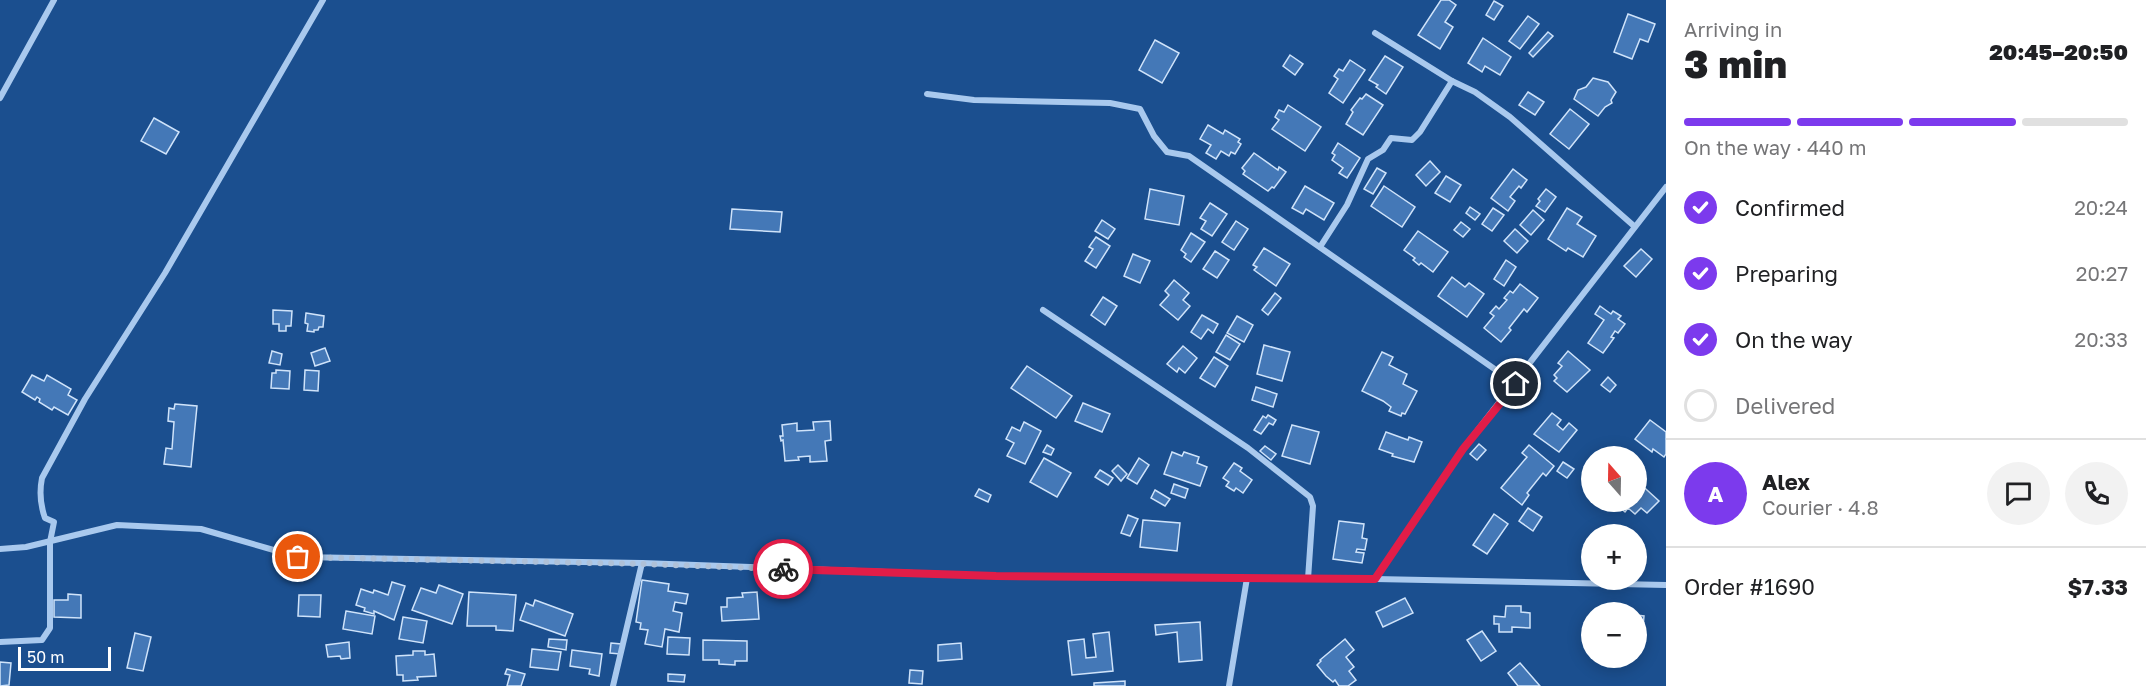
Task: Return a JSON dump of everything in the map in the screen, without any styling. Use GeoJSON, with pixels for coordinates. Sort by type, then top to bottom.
{"type":"FeatureCollection","features":[{"type":"Feature","properties":{"kind":"street"},"geometry":{"type":"LineString","coordinates":[[0,98],[54,0]]}},
{"type":"Feature","properties":{"kind":"street"},"geometry":{"type":"LineString","coordinates":[[0,642],[42,640],[47,636],[50,628],[50,542],[54,522],[45,518],[42,508],[39,491],[42,478],[85,399],[165,273],[323,0]]}},
{"type":"Feature","properties":{"kind":"street"},"geometry":{"type":"LineString","coordinates":[[1375,33],[1475,93],[1510,117],[1634,226]]}},
{"type":"Feature","properties":{"kind":"street"},"geometry":{"type":"LineString","coordinates":[[1320,247],[1347,204],[1368,159],[1383,150],[1391,138],[1412,140],[1420,132],[1452,81]]}},
{"type":"Feature","properties":{"kind":"street"},"geometry":{"type":"LineString","coordinates":[[927,94],[975,100],[1110,103],[1140,109],[1154,136],[1167,152],[1189,156],[1516,384]]}},
{"type":"Feature","properties":{"kind":"street"},"geometry":{"type":"LineString","coordinates":[[1375,579],[1463,449],[1516,384],[1634,226],[1666,187]]}},
{"type":"Feature","properties":{"kind":"street"},"geometry":{"type":"LineString","coordinates":[[1043,310],[1248,448],[1311,498],[1313,506],[1308,579]]}},
{"type":"Feature","properties":{"kind":"street"},"geometry":{"type":"LineString","coordinates":[[0,549],[50,542],[117,525],[201,528],[298,557],[642,564],[996,576],[1375,579],[1666,585]]}},
{"type":"Feature","properties":{"kind":"street"},"geometry":{"type":"LineString","coordinates":[[613,686],[642,564]]}},
{"type":"Feature","properties":{"kind":"street"},"geometry":{"type":"LineString","coordinates":[[1229,686],[1247,578]]}},
{"type":"Feature","properties":{"kind":"building"},"geometry":{"type":"Polygon","coordinates":[[[1441,0],[1449,0],[1456,5],[1445,22],[1453,27],[1440,49],[1418,35],[1441,0]]]}},
{"type":"Feature","properties":{"kind":"building"},"geometry":{"type":"Polygon","coordinates":[[[1494,1],[1503,6],[1494,20],[1486,15],[1494,1]]]}},
{"type":"Feature","properties":{"kind":"building"},"geometry":{"type":"Polygon","coordinates":[[[1628,14],[1655,24],[1648,42],[1640,39],[1632,59],[1614,52],[1628,14]]]}},
{"type":"Feature","properties":{"kind":"building"},"geometry":{"type":"Polygon","coordinates":[[[1528,16],[1539,24],[1520,49],[1509,41],[1528,16]]]}},
{"type":"Feature","properties":{"kind":"building"},"geometry":{"type":"Polygon","coordinates":[[[1548,32],[1553,36],[1533,57],[1529,53],[1548,32]]]}},
{"type":"Feature","properties":{"kind":"building"},"geometry":{"type":"Polygon","coordinates":[[[1483,38],[1511,57],[1500,75],[1485,66],[1482,72],[1468,63],[1483,38]]]}},
{"type":"Feature","properties":{"kind":"building"},"geometry":{"type":"Polygon","coordinates":[[[1155,40],[1179,53],[1162,83],[1139,70],[1155,40]]]}},
{"type":"Feature","properties":{"kind":"building"},"geometry":{"type":"Polygon","coordinates":[[[1290,55],[1303,64],[1295,75],[1283,66],[1290,55]]]}},
{"type":"Feature","properties":{"kind":"building"},"geometry":{"type":"Polygon","coordinates":[[[1385,56],[1403,67],[1386,94],[1376,87],[1378,85],[1369,80],[1385,56]]]}},
{"type":"Feature","properties":{"kind":"building"},"geometry":{"type":"Polygon","coordinates":[[[1350,60],[1365,70],[1343,103],[1329,93],[1338,79],[1334,76],[1339,69],[1343,71],[1350,60]]]}},
{"type":"Feature","properties":{"kind":"building"},"geometry":{"type":"Polygon","coordinates":[[[1593,78],[1608,82],[1616,92],[1611,100],[1612,103],[1605,107],[1598,116],[1574,99],[1578,90],[1586,87],[1593,78]]]}},
{"type":"Feature","properties":{"kind":"building"},"geometry":{"type":"Polygon","coordinates":[[[1528,92],[1544,102],[1535,115],[1519,105],[1528,92]]]}},
{"type":"Feature","properties":{"kind":"building"},"geometry":{"type":"Polygon","coordinates":[[[1366,94],[1383,105],[1363,135],[1346,124],[1353,112],[1351,110],[1366,94]]]}},
{"type":"Feature","properties":{"kind":"building"},"geometry":{"type":"Polygon","coordinates":[[[1288,105],[1321,127],[1305,151],[1272,129],[1279,120],[1275,117],[1279,110],[1284,112],[1288,105]]]}},
{"type":"Feature","properties":{"kind":"building"},"geometry":{"type":"Polygon","coordinates":[[[1570,109],[1589,124],[1569,149],[1550,134],[1570,109]]]}},
{"type":"Feature","properties":{"kind":"building"},"geometry":{"type":"Polygon","coordinates":[[[154,118],[179,132],[166,154],[141,141],[154,118]]]}},
{"type":"Feature","properties":{"kind":"building"},"geometry":{"type":"Polygon","coordinates":[[[1208,125],[1223,134],[1225,130],[1240,139],[1238,142],[1241,144],[1235,154],[1231,152],[1229,156],[1221,151],[1216,159],[1206,153],[1211,145],[1200,139],[1208,125]]]}},
{"type":"Feature","properties":{"kind":"building"},"geometry":{"type":"Polygon","coordinates":[[[1338,143],[1360,158],[1347,178],[1339,173],[1343,168],[1332,160],[1335,155],[1332,153],[1338,143]]]}},
{"type":"Feature","properties":{"kind":"building"},"geometry":{"type":"Polygon","coordinates":[[[1254,153],[1278,170],[1279,167],[1286,172],[1274,188],[1268,191],[1243,174],[1245,171],[1242,168],[1254,153]]]}},
{"type":"Feature","properties":{"kind":"building"},"geometry":{"type":"Polygon","coordinates":[[[1430,161],[1440,172],[1426,186],[1416,175],[1430,161]]]}},
{"type":"Feature","properties":{"kind":"building"},"geometry":{"type":"Polygon","coordinates":[[[1377,168],[1386,173],[1373,194],[1364,189],[1377,168]]]}},
{"type":"Feature","properties":{"kind":"building"},"geometry":{"type":"Polygon","coordinates":[[[1513,169],[1527,180],[1510,197],[1515,201],[1508,211],[1491,198],[1513,169]]]}},
{"type":"Feature","properties":{"kind":"building"},"geometry":{"type":"Polygon","coordinates":[[[1446,176],[1461,185],[1450,202],[1435,193],[1446,176]]]}},
{"type":"Feature","properties":{"kind":"building"},"geometry":{"type":"Polygon","coordinates":[[[1305,186],[1334,203],[1324,220],[1306,209],[1303,214],[1292,208],[1305,186]]]}},
{"type":"Feature","properties":{"kind":"building"},"geometry":{"type":"Polygon","coordinates":[[[1384,186],[1415,207],[1402,227],[1371,206],[1384,186]]]}},
{"type":"Feature","properties":{"kind":"building"},"geometry":{"type":"Polygon","coordinates":[[[1150,189],[1184,196],[1179,225],[1145,219],[1150,189]]]}},
{"type":"Feature","properties":{"kind":"building"},"geometry":{"type":"Polygon","coordinates":[[[1546,189],[1556,197],[1545,212],[1536,206],[1540,201],[1538,199],[1546,189]]]}},
{"type":"Feature","properties":{"kind":"building"},"geometry":{"type":"Polygon","coordinates":[[[1210,203],[1227,214],[1212,236],[1201,229],[1206,221],[1200,218],[1210,203]]]}},
{"type":"Feature","properties":{"kind":"building"},"geometry":{"type":"Polygon","coordinates":[[[1470,207],[1480,214],[1475,220],[1466,213],[1470,207]]]}},
{"type":"Feature","properties":{"kind":"building"},"geometry":{"type":"Polygon","coordinates":[[[1493,208],[1504,215],[1492,231],[1482,224],[1493,208]]]}},
{"type":"Feature","properties":{"kind":"building"},"geometry":{"type":"Polygon","coordinates":[[[1567,208],[1582,217],[1577,224],[1596,236],[1583,257],[1568,248],[1566,251],[1548,239],[1567,208]]]}},
{"type":"Feature","properties":{"kind":"building"},"geometry":{"type":"Polygon","coordinates":[[[732,209],[782,212],[780,232],[730,229],[732,209]]]}},
{"type":"Feature","properties":{"kind":"building"},"geometry":{"type":"Polygon","coordinates":[[[1533,210],[1544,220],[1531,235],[1520,225],[1533,210]]]}},
{"type":"Feature","properties":{"kind":"building"},"geometry":{"type":"Polygon","coordinates":[[[1102,220],[1115,229],[1108,239],[1095,231],[1102,220]]]}},
{"type":"Feature","properties":{"kind":"building"},"geometry":{"type":"Polygon","coordinates":[[[1236,221],[1248,229],[1234,250],[1222,242],[1236,221]]]}},
{"type":"Feature","properties":{"kind":"building"},"geometry":{"type":"Polygon","coordinates":[[[1461,222],[1470,229],[1463,237],[1454,230],[1461,222]]]}},
{"type":"Feature","properties":{"kind":"building"},"geometry":{"type":"Polygon","coordinates":[[[1515,229],[1528,241],[1517,253],[1504,241],[1515,229]]]}},
{"type":"Feature","properties":{"kind":"building"},"geometry":{"type":"Polygon","coordinates":[[[1418,231],[1448,252],[1433,272],[1421,263],[1419,265],[1413,260],[1415,258],[1404,250],[1418,231]]]}},
{"type":"Feature","properties":{"kind":"building"},"geometry":{"type":"Polygon","coordinates":[[[1191,233],[1205,242],[1191,262],[1184,257],[1186,254],[1181,250],[1191,233]]]}},
{"type":"Feature","properties":{"kind":"building"},"geometry":{"type":"Polygon","coordinates":[[[1096,237],[1110,246],[1096,268],[1085,261],[1093,249],[1089,247],[1096,237]]]}},
{"type":"Feature","properties":{"kind":"building"},"geometry":{"type":"Polygon","coordinates":[[[1264,248],[1290,264],[1276,286],[1254,270],[1257,267],[1253,265],[1264,248]]]}},
{"type":"Feature","properties":{"kind":"building"},"geometry":{"type":"Polygon","coordinates":[[[1641,249],[1652,259],[1636,277],[1624,266],[1641,249]]]}},
{"type":"Feature","properties":{"kind":"building"},"geometry":{"type":"Polygon","coordinates":[[[1215,251],[1229,260],[1217,278],[1203,269],[1215,251]]]}},
{"type":"Feature","properties":{"kind":"building"},"geometry":{"type":"Polygon","coordinates":[[[1133,254],[1150,261],[1140,283],[1124,276],[1133,254]]]}},
{"type":"Feature","properties":{"kind":"building"},"geometry":{"type":"Polygon","coordinates":[[[1506,260],[1516,267],[1504,286],[1494,279],[1506,260]]]}},
{"type":"Feature","properties":{"kind":"building"},"geometry":{"type":"Polygon","coordinates":[[[1452,277],[1465,287],[1469,283],[1484,294],[1467,317],[1438,296],[1452,277]]]}},
{"type":"Feature","properties":{"kind":"building"},"geometry":{"type":"Polygon","coordinates":[[[1174,280],[1189,293],[1183,300],[1190,306],[1178,320],[1160,305],[1169,295],[1165,291],[1174,280]]]}},
{"type":"Feature","properties":{"kind":"building"},"geometry":{"type":"Polygon","coordinates":[[[1520,284],[1538,298],[1527,312],[1524,309],[1501,342],[1484,328],[1494,316],[1490,313],[1496,306],[1499,309],[1507,300],[1504,298],[1510,291],[1513,293],[1520,284]]]}},
{"type":"Feature","properties":{"kind":"building"},"geometry":{"type":"Polygon","coordinates":[[[1275,293],[1281,298],[1268,315],[1262,310],[1275,293]]]}},
{"type":"Feature","properties":{"kind":"building"},"geometry":{"type":"Polygon","coordinates":[[[1103,297],[1117,306],[1105,325],[1091,315],[1103,297]]]}},
{"type":"Feature","properties":{"kind":"building"},"geometry":{"type":"Polygon","coordinates":[[[1600,306],[1611,314],[1613,311],[1621,316],[1618,319],[1625,324],[1618,333],[1615,331],[1611,337],[1614,338],[1603,353],[1588,343],[1604,320],[1595,314],[1600,306]]]}},
{"type":"Feature","properties":{"kind":"building"},"geometry":{"type":"Polygon","coordinates":[[[273,310],[292,311],[291,326],[286,326],[286,331],[279,331],[279,324],[273,324],[273,310]]]}},
{"type":"Feature","properties":{"kind":"building"},"geometry":{"type":"Polygon","coordinates":[[[306,313],[324,316],[323,327],[319,327],[314,332],[307,331],[306,313]]]}},
{"type":"Feature","properties":{"kind":"building"},"geometry":{"type":"Polygon","coordinates":[[[1202,315],[1218,324],[1213,333],[1208,329],[1201,339],[1191,332],[1202,315]]]}},
{"type":"Feature","properties":{"kind":"building"},"geometry":{"type":"Polygon","coordinates":[[[1237,316],[1253,325],[1244,342],[1227,333],[1237,316]]]}},
{"type":"Feature","properties":{"kind":"building"},"geometry":{"type":"Polygon","coordinates":[[[1226,335],[1240,344],[1230,360],[1216,352],[1226,335]]]}},
{"type":"Feature","properties":{"kind":"building"},"geometry":{"type":"Polygon","coordinates":[[[1264,345],[1290,352],[1282,381],[1257,374],[1264,345]]]}},
{"type":"Feature","properties":{"kind":"building"},"geometry":{"type":"Polygon","coordinates":[[[1183,346],[1197,358],[1185,373],[1179,368],[1177,372],[1167,364],[1183,346]]]}},
{"type":"Feature","properties":{"kind":"building"},"geometry":{"type":"Polygon","coordinates":[[[325,348],[330,361],[315,366],[311,353],[325,348]]]}},
{"type":"Feature","properties":{"kind":"building"},"geometry":{"type":"Polygon","coordinates":[[[272,351],[282,354],[280,365],[269,363],[272,351]]]}},
{"type":"Feature","properties":{"kind":"building"},"geometry":{"type":"Polygon","coordinates":[[[1568,351],[1590,370],[1567,392],[1554,381],[1557,378],[1554,375],[1562,366],[1558,363],[1568,351]]]}},
{"type":"Feature","properties":{"kind":"building"},"geometry":{"type":"Polygon","coordinates":[[[1382,352],[1393,357],[1389,365],[1407,374],[1403,384],[1417,391],[1405,414],[1402,413],[1401,416],[1389,411],[1391,407],[1383,401],[1362,391],[1382,352]]]}},
{"type":"Feature","properties":{"kind":"building"},"geometry":{"type":"Polygon","coordinates":[[[1214,357],[1228,366],[1215,387],[1200,378],[1214,357]]]}},
{"type":"Feature","properties":{"kind":"building"},"geometry":{"type":"Polygon","coordinates":[[[1027,366],[1072,396],[1056,418],[1011,388],[1027,366]]]}},
{"type":"Feature","properties":{"kind":"building"},"geometry":{"type":"Polygon","coordinates":[[[276,370],[290,371],[289,389],[271,388],[272,373],[276,373],[276,370]]]}},
{"type":"Feature","properties":{"kind":"building"},"geometry":{"type":"Polygon","coordinates":[[[305,370],[319,371],[318,391],[304,390],[305,370]]]}},
{"type":"Feature","properties":{"kind":"building"},"geometry":{"type":"Polygon","coordinates":[[[32,375],[44,381],[47,375],[71,389],[68,395],[77,400],[68,415],[54,407],[52,410],[39,402],[40,399],[37,397],[35,400],[22,392],[32,375]]]}},
{"type":"Feature","properties":{"kind":"building"},"geometry":{"type":"Polygon","coordinates":[[[1608,377],[1616,385],[1610,392],[1601,385],[1608,377]]]}},
{"type":"Feature","properties":{"kind":"building"},"geometry":{"type":"Polygon","coordinates":[[[1256,387],[1277,394],[1273,407],[1252,400],[1256,387]]]}},
{"type":"Feature","properties":{"kind":"building"},"geometry":{"type":"Polygon","coordinates":[[[1083,403],[1110,414],[1102,432],[1075,421],[1083,403]]]}},
{"type":"Feature","properties":{"kind":"building"},"geometry":{"type":"Polygon","coordinates":[[[175,404],[197,406],[191,467],[164,464],[166,448],[172,449],[174,422],[168,421],[169,408],[174,409],[175,404]]]}},
{"type":"Feature","properties":{"kind":"building"},"geometry":{"type":"Polygon","coordinates":[[[1552,413],[1561,420],[1557,425],[1563,430],[1569,423],[1577,430],[1559,452],[1534,434],[1552,413]]]}},
{"type":"Feature","properties":{"kind":"building"},"geometry":{"type":"Polygon","coordinates":[[[1268,415],[1276,420],[1273,425],[1269,423],[1261,434],[1254,430],[1263,416],[1266,418],[1268,415]]]}},
{"type":"Feature","properties":{"kind":"building"},"geometry":{"type":"Polygon","coordinates":[[[1650,420],[1666,432],[1666,454],[1664,457],[1653,449],[1652,452],[1635,439],[1650,420]]]}},
{"type":"Feature","properties":{"kind":"building"},"geometry":{"type":"Polygon","coordinates":[[[830,421],[831,440],[825,441],[827,461],[810,462],[810,456],[785,461],[783,440],[781,441],[780,436],[783,436],[782,425],[797,423],[797,431],[814,430],[813,422],[830,421]]]}},
{"type":"Feature","properties":{"kind":"building"},"geometry":{"type":"Polygon","coordinates":[[[1024,422],[1041,431],[1025,464],[1007,456],[1014,443],[1006,439],[1012,427],[1020,431],[1024,422]]]}},
{"type":"Feature","properties":{"kind":"building"},"geometry":{"type":"Polygon","coordinates":[[[1292,425],[1319,432],[1310,464],[1282,456],[1292,425]]]}},
{"type":"Feature","properties":{"kind":"building"},"geometry":{"type":"Polygon","coordinates":[[[1386,432],[1408,440],[1409,437],[1422,442],[1414,462],[1392,456],[1393,454],[1379,449],[1386,432]]]}},
{"type":"Feature","properties":{"kind":"building"},"geometry":{"type":"Polygon","coordinates":[[[1479,444],[1486,450],[1477,460],[1470,454],[1479,444]]]}},
{"type":"Feature","properties":{"kind":"building"},"geometry":{"type":"Polygon","coordinates":[[[1047,445],[1054,449],[1051,455],[1043,452],[1047,445]]]}},
{"type":"Feature","properties":{"kind":"building"},"geometry":{"type":"Polygon","coordinates":[[[1529,445],[1554,466],[1546,476],[1543,473],[1527,493],[1529,495],[1522,505],[1501,488],[1527,457],[1522,453],[1529,445]]]}},
{"type":"Feature","properties":{"kind":"building"},"geometry":{"type":"Polygon","coordinates":[[[1265,446],[1276,454],[1271,460],[1260,451],[1265,446]]]}},
{"type":"Feature","properties":{"kind":"building"},"geometry":{"type":"Polygon","coordinates":[[[1172,452],[1182,456],[1184,452],[1199,457],[1197,463],[1207,467],[1200,486],[1164,474],[1172,452]]]}},
{"type":"Feature","properties":{"kind":"building"},"geometry":{"type":"Polygon","coordinates":[[[1044,458],[1071,473],[1057,497],[1030,482],[1044,458]]]}},
{"type":"Feature","properties":{"kind":"building"},"geometry":{"type":"Polygon","coordinates":[[[1139,458],[1149,465],[1137,484],[1127,478],[1139,458]]]}},
{"type":"Feature","properties":{"kind":"building"},"geometry":{"type":"Polygon","coordinates":[[[1563,462],[1574,469],[1567,478],[1557,471],[1563,462]]]}},
{"type":"Feature","properties":{"kind":"building"},"geometry":{"type":"Polygon","coordinates":[[[1234,463],[1242,468],[1240,471],[1252,480],[1243,493],[1236,488],[1234,491],[1226,486],[1229,482],[1223,478],[1234,463]]]}},
{"type":"Feature","properties":{"kind":"building"},"geometry":{"type":"Polygon","coordinates":[[[1118,465],[1127,474],[1121,481],[1112,471],[1118,465]]]}},
{"type":"Feature","properties":{"kind":"building"},"geometry":{"type":"Polygon","coordinates":[[[1100,470],[1113,478],[1108,485],[1095,477],[1100,470]]]}},
{"type":"Feature","properties":{"kind":"building"},"geometry":{"type":"Polygon","coordinates":[[[1174,484],[1188,489],[1185,498],[1171,493],[1174,484]]]}},
{"type":"Feature","properties":{"kind":"building"},"geometry":{"type":"Polygon","coordinates":[[[979,489],[991,495],[988,502],[975,496],[979,489]]]}},
{"type":"Feature","properties":{"kind":"building"},"geometry":{"type":"Polygon","coordinates":[[[1155,490],[1170,499],[1165,506],[1151,498],[1155,490]]]}},
{"type":"Feature","properties":{"kind":"building"},"geometry":{"type":"Polygon","coordinates":[[[1647,490],[1659,501],[1646,512],[1647,490]]]}},
{"type":"Feature","properties":{"kind":"building"},"geometry":{"type":"Polygon","coordinates":[[[1528,508],[1542,517],[1533,531],[1519,521],[1528,508]]]}},
{"type":"Feature","properties":{"kind":"building"},"geometry":{"type":"Polygon","coordinates":[[[1494,514],[1508,524],[1487,554],[1473,545],[1494,514]]]}},
{"type":"Feature","properties":{"kind":"building"},"geometry":{"type":"Polygon","coordinates":[[[1128,515],[1138,519],[1130,536],[1121,533],[1128,515]]]}},
{"type":"Feature","properties":{"kind":"building"},"geometry":{"type":"Polygon","coordinates":[[[1143,520],[1180,523],[1177,551],[1140,547],[1143,520]]]}},
{"type":"Feature","properties":{"kind":"building"},"geometry":{"type":"Polygon","coordinates":[[[1339,521],[1364,524],[1362,538],[1367,539],[1365,550],[1357,549],[1356,552],[1364,553],[1362,563],[1333,559],[1339,521]]]}},
{"type":"Feature","properties":{"kind":"building"},"geometry":{"type":"Polygon","coordinates":[[[642,580],[669,584],[668,591],[688,594],[686,604],[675,602],[673,611],[682,613],[679,632],[665,629],[662,647],[645,644],[648,630],[640,629],[641,623],[636,622],[642,580]]]}},
{"type":"Feature","properties":{"kind":"building"},"geometry":{"type":"Polygon","coordinates":[[[392,582],[405,586],[394,620],[374,611],[374,614],[364,611],[365,608],[356,605],[361,589],[373,593],[374,590],[388,595],[392,582]]]}},
{"type":"Feature","properties":{"kind":"building"},"geometry":{"type":"Polygon","coordinates":[[[439,585],[463,594],[452,624],[412,610],[421,588],[436,593],[439,585]]]}},
{"type":"Feature","properties":{"kind":"building"},"geometry":{"type":"Polygon","coordinates":[[[469,592],[516,595],[513,631],[496,630],[496,626],[467,626],[469,592]]]}},
{"type":"Feature","properties":{"kind":"building"},"geometry":{"type":"Polygon","coordinates":[[[757,592],[759,619],[722,621],[721,607],[727,607],[727,598],[743,597],[742,593],[757,592]]]}},
{"type":"Feature","properties":{"kind":"building"},"geometry":{"type":"Polygon","coordinates":[[[68,594],[81,595],[81,618],[54,617],[54,600],[68,600],[68,594]]]}},
{"type":"Feature","properties":{"kind":"building"},"geometry":{"type":"Polygon","coordinates":[[[299,595],[321,595],[320,617],[298,616],[299,595]]]}},
{"type":"Feature","properties":{"kind":"building"},"geometry":{"type":"Polygon","coordinates":[[[1405,598],[1413,613],[1383,627],[1376,612],[1405,598]]]}},
{"type":"Feature","properties":{"kind":"building"},"geometry":{"type":"Polygon","coordinates":[[[535,600],[573,614],[565,636],[520,620],[526,603],[533,606],[535,600]]]}},
{"type":"Feature","properties":{"kind":"building"},"geometry":{"type":"Polygon","coordinates":[[[1506,606],[1521,606],[1521,612],[1530,613],[1530,628],[1512,627],[1512,632],[1499,632],[1499,624],[1494,624],[1494,616],[1505,617],[1506,606]]]}},
{"type":"Feature","properties":{"kind":"building"},"geometry":{"type":"Polygon","coordinates":[[[346,611],[375,616],[372,634],[343,629],[346,611]]]}},
{"type":"Feature","properties":{"kind":"building"},"geometry":{"type":"Polygon","coordinates":[[[403,617],[427,621],[423,643],[399,639],[403,617]]]}},
{"type":"Feature","properties":{"kind":"building"},"geometry":{"type":"Polygon","coordinates":[[[1200,622],[1202,660],[1179,662],[1177,632],[1156,635],[1155,625],[1200,622]]]}},
{"type":"Feature","properties":{"kind":"building"},"geometry":{"type":"Polygon","coordinates":[[[1482,631],[1496,651],[1481,661],[1467,640],[1482,631]]]}},
{"type":"Feature","properties":{"kind":"building"},"geometry":{"type":"Polygon","coordinates":[[[1109,632],[1113,671],[1072,675],[1068,641],[1084,639],[1086,658],[1096,657],[1093,634],[1109,632]]]}},
{"type":"Feature","properties":{"kind":"building"},"geometry":{"type":"Polygon","coordinates":[[[135,633],[151,637],[143,671],[127,668],[135,633]]]}},
{"type":"Feature","properties":{"kind":"building"},"geometry":{"type":"Polygon","coordinates":[[[668,637],[690,638],[689,655],[667,654],[668,637]]]}},
{"type":"Feature","properties":{"kind":"building"},"geometry":{"type":"Polygon","coordinates":[[[549,639],[567,640],[566,650],[548,647],[549,639]]]}},
{"type":"Feature","properties":{"kind":"building"},"geometry":{"type":"Polygon","coordinates":[[[1345,639],[1354,650],[1346,657],[1354,667],[1349,671],[1356,680],[1348,686],[1339,686],[1317,665],[1345,639]]]}},
{"type":"Feature","properties":{"kind":"building"},"geometry":{"type":"Polygon","coordinates":[[[703,640],[747,641],[747,661],[735,661],[735,665],[719,664],[719,660],[703,660],[703,640]]]}},
{"type":"Feature","properties":{"kind":"building"},"geometry":{"type":"Polygon","coordinates":[[[349,642],[350,658],[328,657],[326,645],[349,642]]]}},
{"type":"Feature","properties":{"kind":"building"},"geometry":{"type":"Polygon","coordinates":[[[611,643],[621,644],[620,654],[610,653],[611,643]]]}},
{"type":"Feature","properties":{"kind":"building"},"geometry":{"type":"Polygon","coordinates":[[[961,643],[962,659],[938,661],[938,645],[961,643]]]}},
{"type":"Feature","properties":{"kind":"building"},"geometry":{"type":"Polygon","coordinates":[[[532,649],[561,652],[558,670],[530,667],[532,649]]]}},
{"type":"Feature","properties":{"kind":"building"},"geometry":{"type":"Polygon","coordinates":[[[572,650],[602,654],[599,676],[589,674],[590,669],[570,666],[572,650]]]}},
{"type":"Feature","properties":{"kind":"building"},"geometry":{"type":"Polygon","coordinates":[[[413,651],[425,651],[425,655],[434,654],[436,676],[417,677],[418,680],[403,681],[403,675],[397,675],[396,656],[413,655],[413,651]]]}},
{"type":"Feature","properties":{"kind":"building"},"geometry":{"type":"Polygon","coordinates":[[[0,662],[11,663],[9,685],[0,686],[0,662]]]}},
{"type":"Feature","properties":{"kind":"building"},"geometry":{"type":"Polygon","coordinates":[[[1520,663],[1540,686],[1518,686],[1508,673],[1520,663]]]}},
{"type":"Feature","properties":{"kind":"building"},"geometry":{"type":"Polygon","coordinates":[[[507,669],[525,674],[521,686],[507,686],[510,675],[505,674],[507,669]]]}},
{"type":"Feature","properties":{"kind":"building"},"geometry":{"type":"Polygon","coordinates":[[[910,670],[923,671],[922,684],[909,683],[910,670]]]}},
{"type":"Feature","properties":{"kind":"building"},"geometry":{"type":"Polygon","coordinates":[[[668,674],[685,675],[684,682],[668,681],[668,674]]]}},
{"type":"Feature","properties":{"kind":"building"},"geometry":{"type":"Polygon","coordinates":[[[1125,681],[1125,686],[1094,686],[1094,683],[1125,681]]]}},
{"type":"Feature","properties":{"kind":"way so far"},"geometry":{"type":"LineString","coordinates":[[298,557],[783,569]]}},
{"type":"Feature","properties":{"kind":"route"},"geometry":{"type":"LineString","coordinates":[[783,569],[996,576],[1375,579],[1463,449],[1516,384]]}}]}
